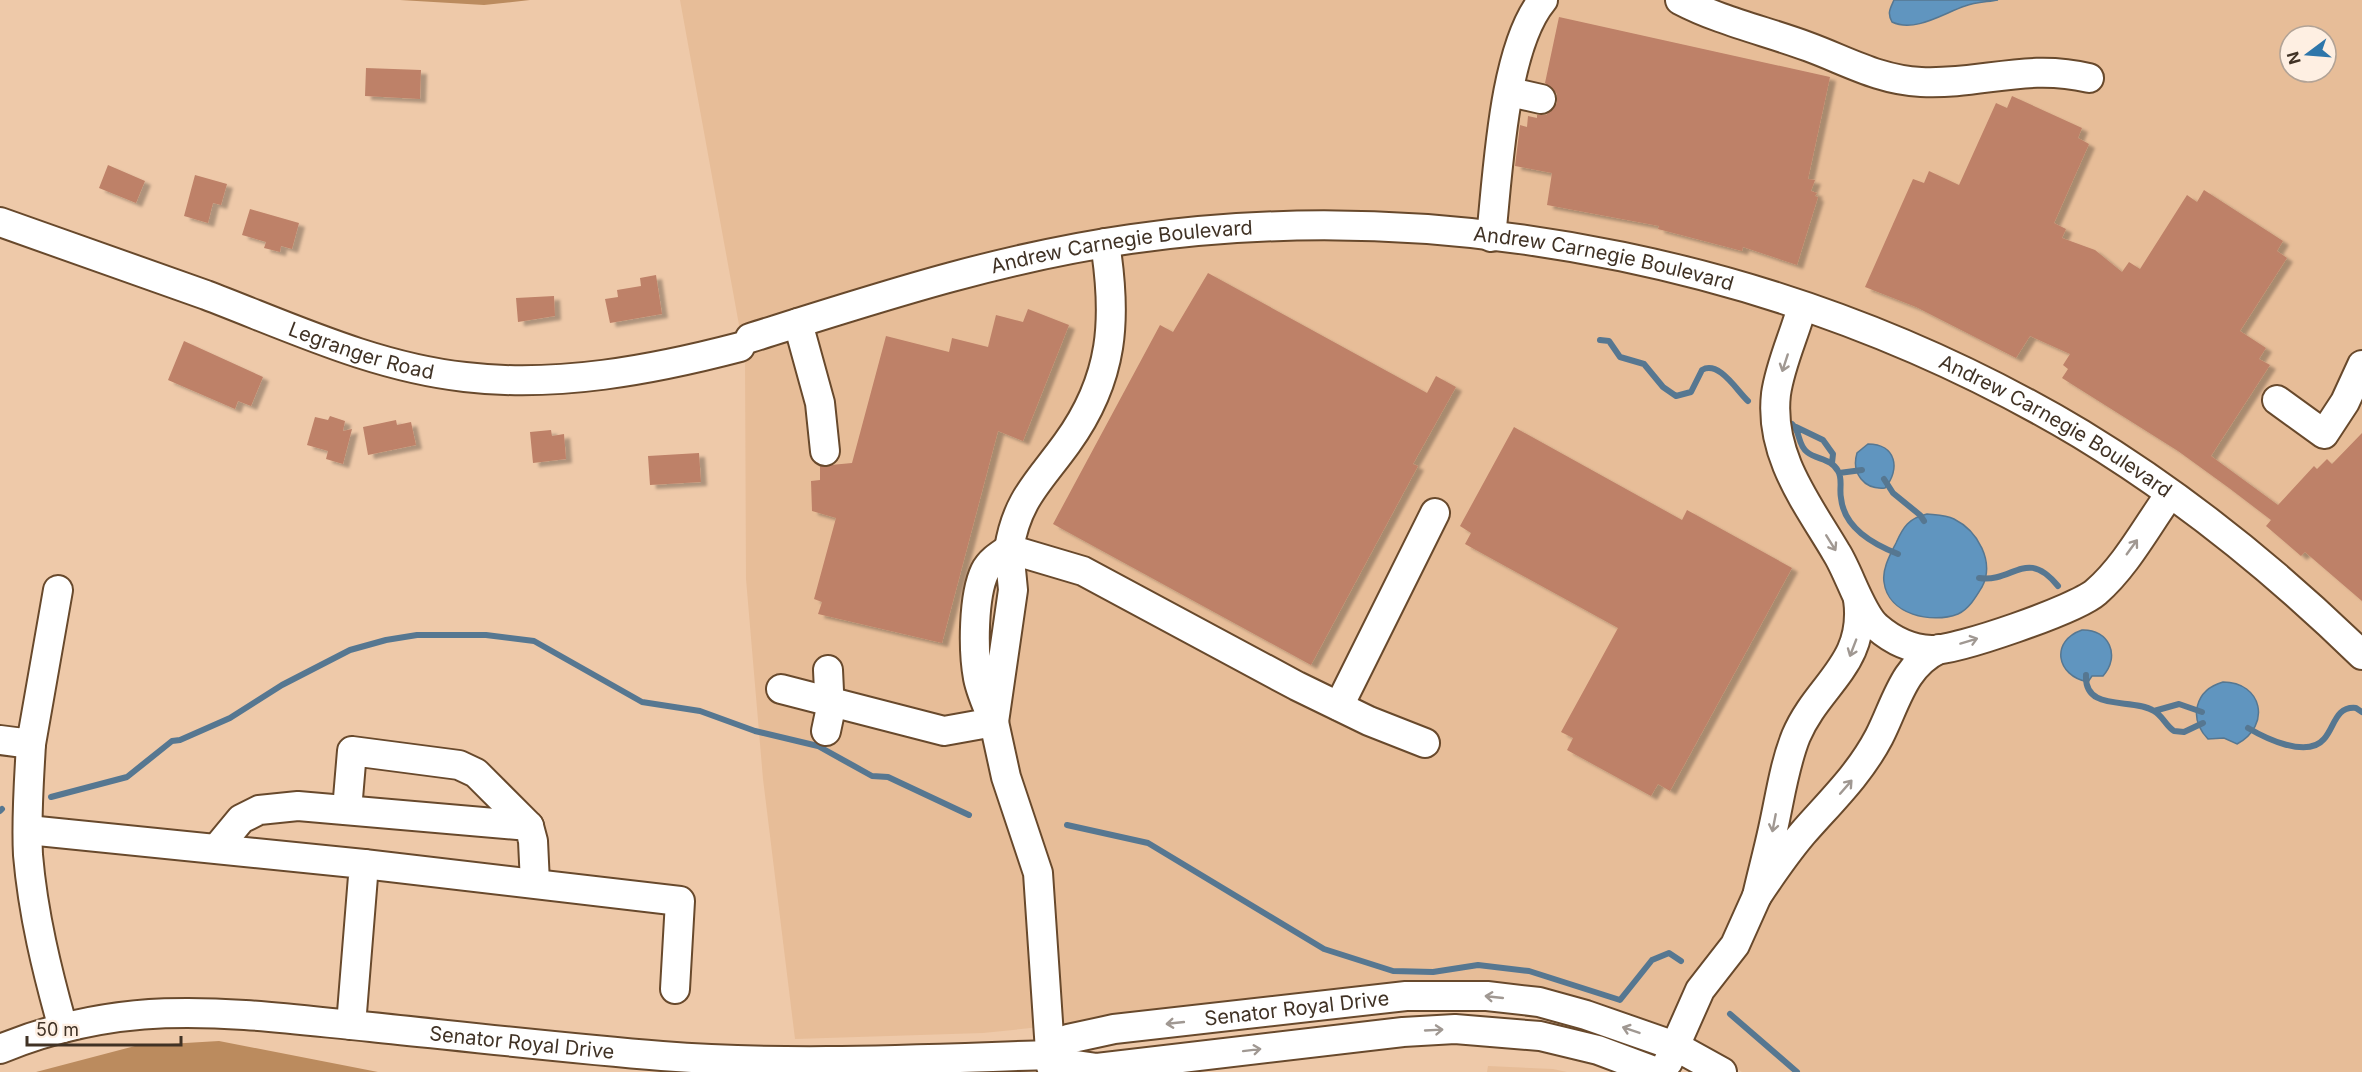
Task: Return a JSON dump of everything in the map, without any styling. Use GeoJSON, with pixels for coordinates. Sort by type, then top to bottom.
{"type":"FeatureCollection","features":[{"type":"Feature","properties":{"kind":"street"},"geometry":{"type":"LineString","coordinates":[[1491,237],[1510,92],[1525,34],[1544,0]]}},
{"type":"Feature","properties":{"kind":"street"},"geometry":{"type":"LineString","coordinates":[[1680,0],[1705,11],[1826,53],[1864,71],[1891,79],[1946,82],[2043,71],[2089,78]]}},
{"type":"Feature","properties":{"kind":"street"},"geometry":{"type":"LineString","coordinates":[[1510,92],[1541,99]]}},
{"type":"Feature","properties":{"kind":"street","name":"Legranger Road"},"geometry":{"type":"LineString","coordinates":[[0,222],[325,341],[382,360],[445,375],[515,380],[591,376],[745,342]]}},
{"type":"Feature","properties":{"kind":"street","name":"Andrew Carnegie Boulevard"},"geometry":{"type":"LineString","coordinates":[[745,342],[798,323],[971,270],[1105,243],[1173,234],[1361,226],[1491,237],[1653,264],[1751,290],[1910,348],[1976,377],[2079,433],[2170,494],[2290,587],[2362,655]]}},
{"type":"Feature","properties":{"kind":"street"},"geometry":{"type":"LineString","coordinates":[[1051,1064],[1038,873],[1006,777],[994,722],[1013,590],[1009,549],[1020,506],[1079,426],[1096,395],[1108,356],[1113,317],[1105,243]]}},
{"type":"Feature","properties":{"kind":"street"},"geometry":{"type":"LineString","coordinates":[[1802,307],[1776,394],[1779,445],[1792,477],[1845,566],[1868,616],[1881,630],[1916,648],[1939,649]]}},
{"type":"Feature","properties":{"kind":"street"},"geometry":{"type":"LineString","coordinates":[[798,323],[820,403],[825,451]]}},
{"type":"Feature","properties":{"kind":"street"},"geometry":{"type":"LineString","coordinates":[[2277,400],[2324,434],[2345,402],[2362,365]]}},
{"type":"Feature","properties":{"kind":"street"},"geometry":{"type":"LineString","coordinates":[[1757,896],[1803,834],[1856,774],[1879,737],[1911,671],[1924,658],[1939,649],[2044,618],[2088,599],[2108,580],[2170,494]]}},
{"type":"Feature","properties":{"kind":"street"},"geometry":{"type":"LineString","coordinates":[[1339,706],[1435,513]]}},
{"type":"Feature","properties":{"kind":"street"},"geometry":{"type":"LineString","coordinates":[[1009,549],[1083,571],[1339,706],[1425,744]]}},
{"type":"Feature","properties":{"kind":"street"},"geometry":{"type":"LineString","coordinates":[[58,590],[32,744],[28,830],[34,905],[45,964],[63,1028]]}},
{"type":"Feature","properties":{"kind":"street"},"geometry":{"type":"LineString","coordinates":[[1664,1072],[1700,990],[1735,945],[1757,896],[1787,763],[1797,734],[1810,711],[1846,664],[1857,638],[1859,613],[1857,591]]}},
{"type":"Feature","properties":{"kind":"street"},"geometry":{"type":"LineString","coordinates":[[826,731],[830,701],[828,670]]}},
{"type":"Feature","properties":{"kind":"street"},"geometry":{"type":"LineString","coordinates":[[781,689],[944,731],[994,722]]}},
{"type":"Feature","properties":{"kind":"street"},"geometry":{"type":"LineString","coordinates":[[0,740],[32,744]]}},
{"type":"Feature","properties":{"kind":"street"},"geometry":{"type":"LineString","coordinates":[[347,810],[352,751],[459,765],[476,773],[529,825],[533,841],[535,884]]}},
{"type":"Feature","properties":{"kind":"street"},"geometry":{"type":"LineString","coordinates":[[217,849],[241,819],[259,810],[298,806],[529,825]]}},
{"type":"Feature","properties":{"kind":"street"},"geometry":{"type":"LineString","coordinates":[[28,830],[364,864],[680,901],[675,989]]}},
{"type":"Feature","properties":{"kind":"street"},"geometry":{"type":"LineString","coordinates":[[351,1025],[364,864]]}},
{"type":"Feature","properties":{"kind":"street","name":"Senator Royal Drive"},"geometry":{"type":"LineString","coordinates":[[1051,1064],[1068,1039],[1080,1034],[1406,996],[1487,996],[1552,1005],[1675,1046],[1722,1072]]}},
{"type":"Feature","properties":{"kind":"street","name":"Senator Royal Drive"},"geometry":{"type":"LineString","coordinates":[[0,1049],[63,1028],[115,1016],[177,1011],[226,1013],[624,1053],[742,1060],[1069,1064],[1097,1068],[1403,1032],[1455,1029],[1519,1032],[1598,1050],[1657,1072]]}},
{"type":"Feature","properties":{"kind":"shaded area"},"geometry":{"type":"Polygon","coordinates":[[[400,0],[530,0],[484,5],[400,0]]]}},
{"type":"Feature","properties":{"kind":"shaded area"},"geometry":{"type":"Polygon","coordinates":[[[680,0],[2362,0],[2362,1072],[1742,1072],[1727,1061],[1611,1012],[1237,1007],[983,1033],[795,1039],[763,779],[746,579],[745,358],[680,0]]]}},
{"type":"Feature","properties":{"kind":"shaded area"},"geometry":{"type":"Polygon","coordinates":[[[219,1041],[378,1072],[36,1072],[135,1046],[219,1041]]]}},
{"type":"Feature","properties":{"kind":"shaded area"},"geometry":{"type":"Polygon","coordinates":[[[1488,1066],[1553,1069],[1567,1072],[1487,1072],[1488,1066]]]}},
{"type":"Feature","properties":{"kind":"water"},"geometry":{"type":"Polygon","coordinates":[[[1894,0],[1998,0],[1969,5],[1920,24],[1901,25],[1890,19],[1889,13],[1894,0]]]}},
{"type":"Feature","properties":{"kind":"water"},"geometry":{"type":"Polygon","coordinates":[[[1868,444],[1885,448],[1893,459],[1893,473],[1885,488],[1865,483],[1858,473],[1857,453],[1868,444]]]}},
{"type":"Feature","properties":{"kind":"water"},"geometry":{"type":"Polygon","coordinates":[[[1927,514],[1948,517],[1963,524],[1977,539],[1985,558],[1986,577],[1977,595],[1962,612],[1948,617],[1924,617],[1902,609],[1887,593],[1884,582],[1887,562],[1901,532],[1911,521],[1927,514]]]}},
{"type":"Feature","properties":{"kind":"water"},"geometry":{"type":"Polygon","coordinates":[[[2082,630],[2099,634],[2109,645],[2111,652],[2111,660],[2103,676],[2092,676],[2088,682],[2069,673],[2061,658],[2061,650],[2065,642],[2082,630]]]}},
{"type":"Feature","properties":{"kind":"water"},"geometry":{"type":"Polygon","coordinates":[[[2223,682],[2247,689],[2258,706],[2255,726],[2248,736],[2237,744],[2224,738],[2208,739],[2198,722],[2198,706],[2201,698],[2206,691],[2223,682]]]}},
{"type":"Feature","properties":{"kind":"building"},"geometry":{"type":"Polygon","coordinates":[[[1559,17],[1830,77],[1808,179],[1815,180],[1811,191],[1817,193],[1815,196],[1818,197],[1797,265],[1743,247],[1742,251],[1658,229],[1659,226],[1547,205],[1552,173],[1515,166],[1520,125],[1527,127],[1528,116],[1537,118],[1537,115],[1546,115],[1557,103],[1557,94],[1545,83],[1559,17]]]}},
{"type":"Feature","properties":{"kind":"building"},"geometry":{"type":"Polygon","coordinates":[[[366,68],[421,70],[420,99],[365,96],[366,68]]]}},
{"type":"Feature","properties":{"kind":"building"},"geometry":{"type":"Polygon","coordinates":[[[2012,96],[2082,128],[2078,138],[2089,144],[2054,223],[2066,229],[2062,238],[2095,250],[2122,272],[2129,262],[2140,269],[2187,195],[2197,202],[2204,190],[2283,241],[2277,251],[2287,258],[2240,331],[2266,348],[2259,359],[2270,365],[2211,456],[2278,505],[2314,466],[2317,469],[2327,459],[2332,464],[2362,433],[2362,601],[2305,552],[2301,556],[2266,526],[2271,520],[2229,488],[2178,451],[2062,378],[2068,369],[2063,365],[2070,354],[2030,336],[2016,358],[1916,307],[1865,287],[1913,179],[1924,183],[1929,171],[1959,185],[1996,103],[2007,108],[2012,96]]]}},
{"type":"Feature","properties":{"kind":"building"},"geometry":{"type":"Polygon","coordinates":[[[108,165],[145,181],[136,203],[99,188],[108,165]]]}},
{"type":"Feature","properties":{"kind":"building"},"geometry":{"type":"Polygon","coordinates":[[[195,175],[227,184],[221,205],[213,203],[208,223],[184,216],[195,175]]]}},
{"type":"Feature","properties":{"kind":"building"},"geometry":{"type":"Polygon","coordinates":[[[250,209],[299,223],[292,249],[281,246],[280,252],[264,248],[266,242],[242,235],[250,209]]]}},
{"type":"Feature","properties":{"kind":"building"},"geometry":{"type":"Polygon","coordinates":[[[1208,273],[1427,393],[1436,376],[1456,387],[1413,464],[1418,466],[1311,665],[1053,524],[1160,325],[1173,332],[1208,273]]]}},
{"type":"Feature","properties":{"kind":"building"},"geometry":{"type":"Polygon","coordinates":[[[656,275],[662,314],[610,323],[605,299],[618,297],[617,290],[641,286],[640,278],[656,275]]]}},
{"type":"Feature","properties":{"kind":"building"},"geometry":{"type":"Polygon","coordinates":[[[554,296],[555,316],[518,322],[516,298],[554,296]]]}},
{"type":"Feature","properties":{"kind":"building"},"geometry":{"type":"Polygon","coordinates":[[[1028,309],[1069,325],[1023,441],[998,431],[942,643],[818,614],[822,602],[814,599],[836,518],[812,511],[811,481],[820,480],[820,466],[852,463],[886,336],[949,352],[952,338],[988,347],[996,315],[1023,322],[1028,309]]]}},
{"type":"Feature","properties":{"kind":"building"},"geometry":{"type":"Polygon","coordinates":[[[184,341],[263,377],[251,406],[238,401],[235,409],[168,380],[184,341]]]}},
{"type":"Feature","properties":{"kind":"building"},"geometry":{"type":"Polygon","coordinates":[[[330,416],[345,421],[343,431],[352,429],[343,464],[326,459],[328,451],[307,445],[315,417],[328,420],[330,416]]]}},
{"type":"Feature","properties":{"kind":"building"},"geometry":{"type":"Polygon","coordinates":[[[396,420],[397,425],[411,422],[416,445],[368,455],[363,427],[396,420]]]}},
{"type":"Feature","properties":{"kind":"building"},"geometry":{"type":"Polygon","coordinates":[[[1514,427],[1682,520],[1687,510],[1792,568],[1670,791],[1658,784],[1651,796],[1567,750],[1573,738],[1561,732],[1618,628],[1465,544],[1471,533],[1460,526],[1514,427]]]}},
{"type":"Feature","properties":{"kind":"building"},"geometry":{"type":"Polygon","coordinates":[[[551,430],[552,436],[564,434],[566,459],[533,463],[530,432],[551,430]]]}},
{"type":"Feature","properties":{"kind":"building"},"geometry":{"type":"Polygon","coordinates":[[[699,453],[701,482],[650,485],[648,456],[699,453]]]}},
{"type":"Feature","properties":{"kind":"waterway"},"geometry":{"type":"LineString","coordinates":[[1600,340],[1609,341],[1620,357],[1644,364],[1663,387],[1676,396],[1691,392],[1702,370],[1708,368],[1721,373],[1748,401]]}},
{"type":"Feature","properties":{"kind":"waterway"},"geometry":{"type":"LineString","coordinates":[[1792,424],[1804,449],[1811,455],[1828,461],[1838,471],[1843,509],[1854,526],[1870,540],[1898,554]]}},
{"type":"Feature","properties":{"kind":"waterway"},"geometry":{"type":"LineString","coordinates":[[1796,427],[1823,440],[1833,454],[1832,463]]}},
{"type":"Feature","properties":{"kind":"waterway"},"geometry":{"type":"LineString","coordinates":[[1839,473],[1862,470]]}},
{"type":"Feature","properties":{"kind":"waterway"},"geometry":{"type":"LineString","coordinates":[[1884,479],[1893,493],[1924,521]]}},
{"type":"Feature","properties":{"kind":"waterway"},"geometry":{"type":"LineString","coordinates":[[1979,578],[2002,576],[2028,568],[2037,569],[2058,586]]}},
{"type":"Feature","properties":{"kind":"waterway"},"geometry":{"type":"LineString","coordinates":[[51,797],[127,777],[172,741],[180,740],[230,718],[282,685],[350,650],[386,640],[417,635],[486,635],[534,641],[642,702],[700,711],[755,731],[818,746],[872,776],[888,777],[969,815]]}},
{"type":"Feature","properties":{"kind":"waterway"},"geometry":{"type":"LineString","coordinates":[[2086,675],[2087,687],[2093,695],[2111,702],[2145,707],[2159,715],[2174,731],[2184,732],[2203,723]]}},
{"type":"Feature","properties":{"kind":"waterway"},"geometry":{"type":"LineString","coordinates":[[2154,711],[2179,704],[2202,712]]}},
{"type":"Feature","properties":{"kind":"waterway"},"geometry":{"type":"LineString","coordinates":[[2248,728],[2286,745],[2307,747],[2317,745],[2324,739],[2336,718],[2344,710],[2356,708],[2362,712]]}},
{"type":"Feature","properties":{"kind":"waterway"},"geometry":{"type":"LineString","coordinates":[[1067,825],[1148,843],[1324,949],[1393,971],[1433,972],[1478,965],[1529,971],[1620,1000],[1652,960],[1669,953],[1681,961]]}},
{"type":"Feature","properties":{"kind":"waterway"},"geometry":{"type":"LineString","coordinates":[[1730,1014],[1797,1072]]}}]}
